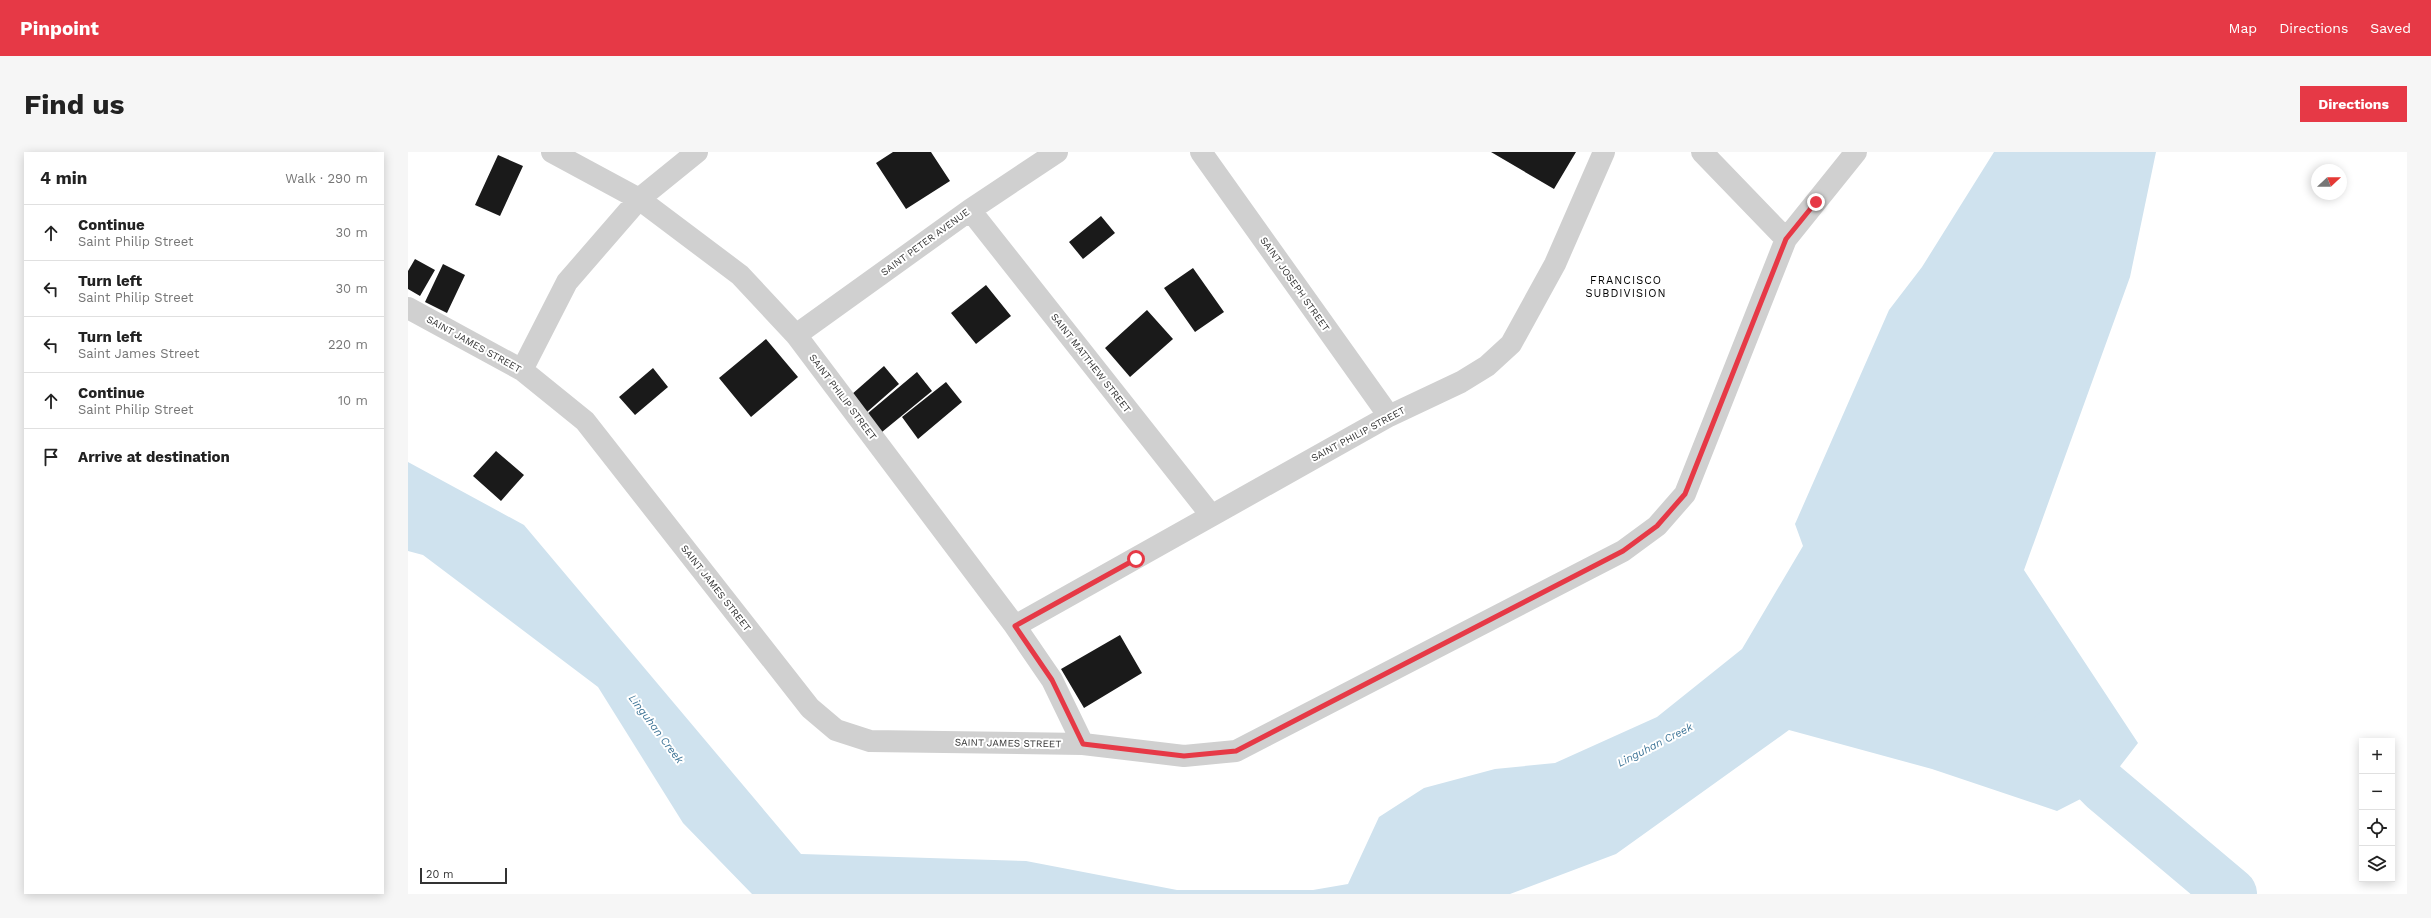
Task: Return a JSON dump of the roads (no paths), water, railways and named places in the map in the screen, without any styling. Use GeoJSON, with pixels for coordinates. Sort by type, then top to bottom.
{"type":"FeatureCollection","features":[{"type":"Feature","properties":{"kind":"street","name":"SAINT PHILIP STREET"},"geometry":{"type":"LineString","coordinates":[[552,152],[639,199],[740,275],[796,335],[1015,626],[1052,680],[1083,744]]}},
{"type":"Feature","properties":{"kind":"street"},"geometry":{"type":"LineString","coordinates":[[522,370],[567,282],[639,199],[697,152]]}},
{"type":"Feature","properties":{"kind":"street","name":"SAINT PETER AVENUE"},"geometry":{"type":"LineString","coordinates":[[796,335],[970,210],[1057,152]]}},
{"type":"Feature","properties":{"kind":"street","name":"SAINT JOSEPH STREET"},"geometry":{"type":"LineString","coordinates":[[1201,152],[1389,416]]}},
{"type":"Feature","properties":{"kind":"street","name":"SAINT PHILIP STREET"},"geometry":{"type":"LineString","coordinates":[[1015,626],[1389,416],[1461,382],[1487,366],[1511,344],[1555,264],[1604,152]]}},
{"type":"Feature","properties":{"kind":"street"},"geometry":{"type":"LineString","coordinates":[[1702,152],[1786,239],[1856,152]]}},
{"type":"Feature","properties":{"kind":"street","name":"SAINT MATTHEW STREET"},"geometry":{"type":"LineString","coordinates":[[970,210],[1211,515]]}},
{"type":"Feature","properties":{"kind":"street","name":"SAINT JAMES STREET"},"geometry":{"type":"LineString","coordinates":[[408,308],[522,370],[585,421],[810,708],[836,730],[870,741],[1083,744],[1184,756],[1236,751],[1623,551],[1657,526],[1685,494],[1786,239]]}},
{"type":"Feature","properties":{"kind":"water","name":"Linguhan Creek"},"geometry":{"type":"Polygon","coordinates":[[[1994,152],[2156,152],[2130,277],[2024,570],[2138,743],[2104,787],[2057,811],[1932,769],[1789,730],[1616,854],[1510,894],[752,894],[683,823],[598,687],[423,555],[408,551],[408,462],[524,525],[801,854],[1026,861],[1177,890],[1313,890],[1348,884],[1379,817],[1424,788],[1495,769],[1555,763],[1657,717],[1742,649],[1803,546],[1795,524],[1889,310],[1922,267],[1994,152]]]}},
{"type":"Feature","properties":{"kind":"waterway"},"geometry":{"type":"LineString","coordinates":[[2053,735],[2104,787],[2231,894]]}},
{"type":"Feature","properties":{"kind":"district","name":"FRANCISCO SUBDIVISION"},"geometry":{"type":"Point","coordinates":[1626,286]}}]}
